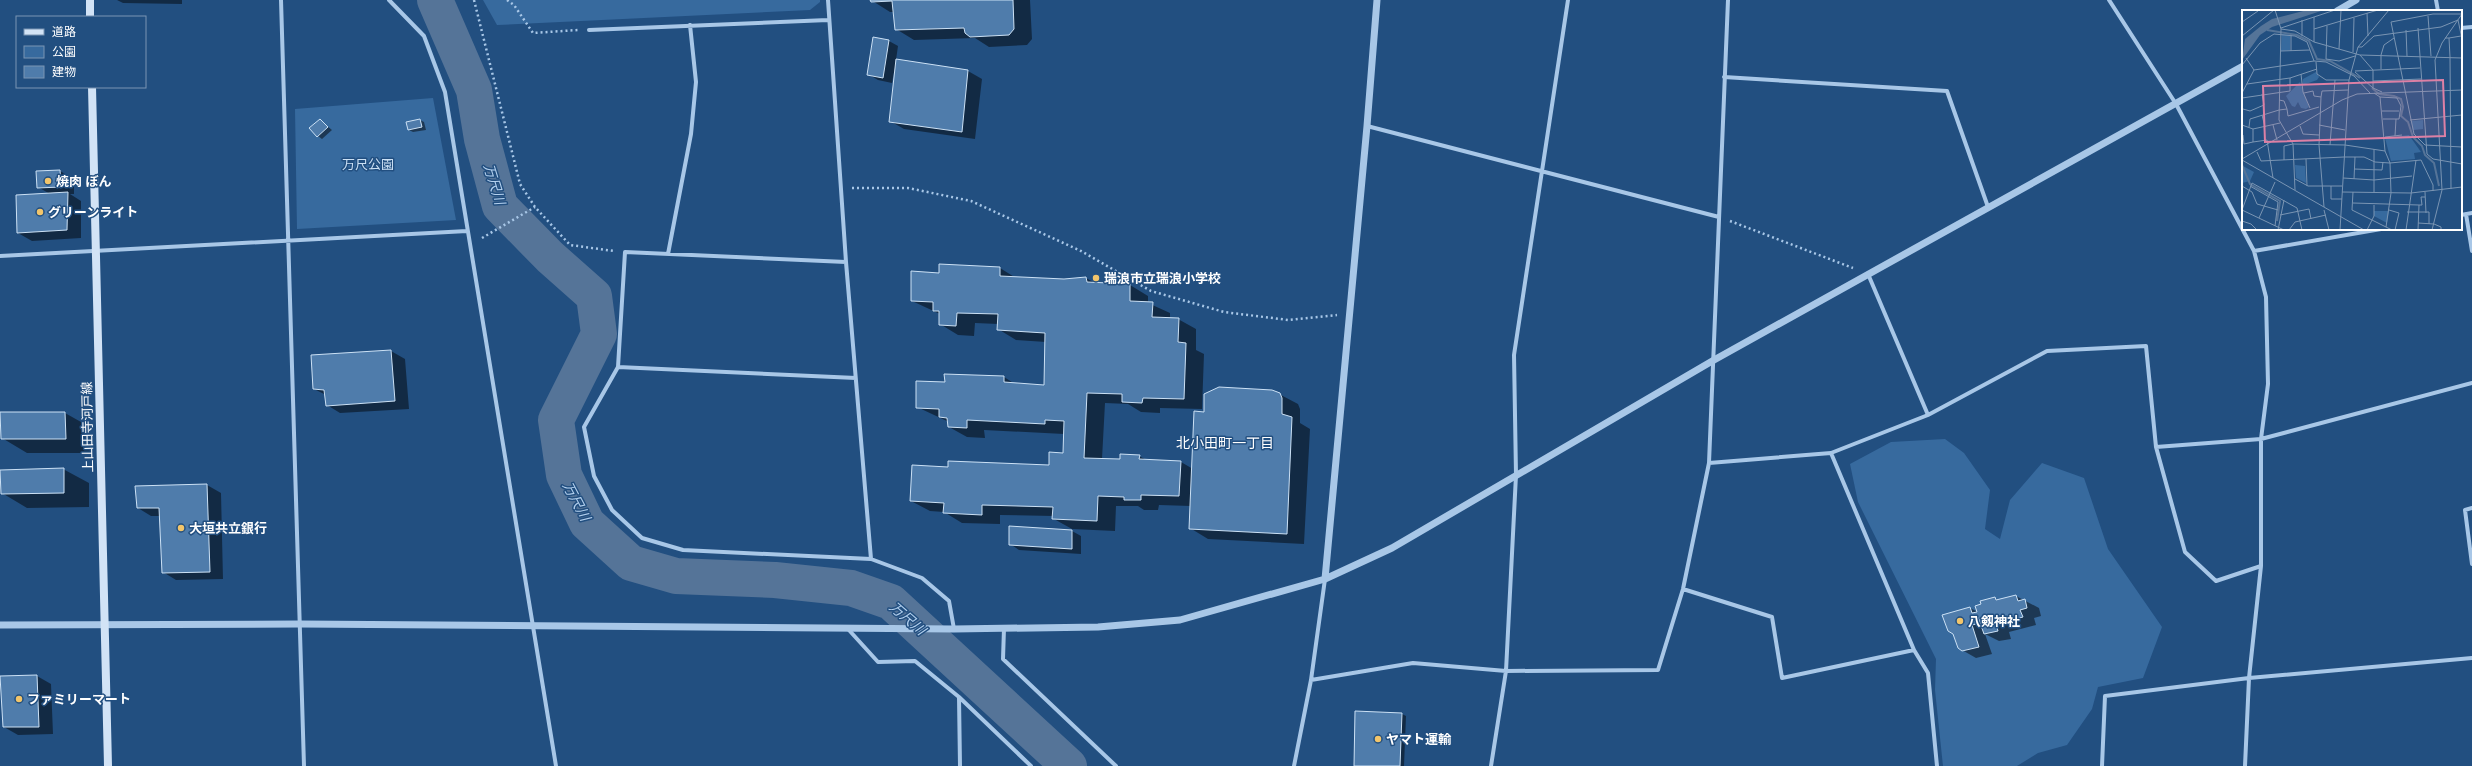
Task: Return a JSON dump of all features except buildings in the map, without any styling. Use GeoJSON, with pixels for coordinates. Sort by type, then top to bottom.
{"type":"FeatureCollection","features":[{"type":"Feature","properties":{"kind":"main road"},"geometry":{"type":"LineString","coordinates":[[90,0],[90,16]]}},
{"type":"Feature","properties":{"kind":"main road","name":"上山田寺河戸線"},"geometry":{"type":"LineString","coordinates":[[92,88],[103,624],[108,766]]}},
{"type":"Feature","properties":{"kind":"street"},"geometry":{"type":"LineString","coordinates":[[281,0],[290,240],[304,766]]}},
{"type":"Feature","properties":{"kind":"street"},"geometry":{"type":"LineString","coordinates":[[389,0],[424,36],[445,92],[556,766]]}},
{"type":"Feature","properties":{"kind":"street"},"geometry":{"type":"LineString","coordinates":[[828,0],[828,20],[842,189],[846,262],[871,559]]}},
{"type":"Feature","properties":{"kind":"street"},"geometry":{"type":"LineString","coordinates":[[1294,766],[1311,680],[1325,579],[1367,126],[1377,0]]}},
{"type":"Feature","properties":{"kind":"street"},"geometry":{"type":"LineString","coordinates":[[1491,766],[1506,671],[1516,475],[1514,355],[1544,171],[1568,0]]}},
{"type":"Feature","properties":{"kind":"street"},"geometry":{"type":"LineString","coordinates":[[1311,680],[1413,663],[1506,671],[1658,670],[1683,589],[1709,463],[1728,0]]}},
{"type":"Feature","properties":{"kind":"street"},"geometry":{"type":"LineString","coordinates":[[2109,0],[2176,104],[2242,228]]}},
{"type":"Feature","properties":{"kind":"street"},"geometry":{"type":"LineString","coordinates":[[2339,10],[2356,0]]}},
{"type":"Feature","properties":{"kind":"street"},"geometry":{"type":"LineString","coordinates":[[2436,0],[2438,10]]}},
{"type":"Feature","properties":{"kind":"street"},"geometry":{"type":"LineString","coordinates":[[589,30],[828,20]]}},
{"type":"Feature","properties":{"kind":"street"},"geometry":{"type":"LineString","coordinates":[[668,254],[692,134],[696,82],[690,25]]}},
{"type":"Feature","properties":{"kind":"street"},"geometry":{"type":"LineString","coordinates":[[2462,28],[2472,27]]}},
{"type":"Feature","properties":{"kind":"street"},"geometry":{"type":"LineString","coordinates":[[0,624],[300,624],[533,627],[954,629],[1098,626],[1180,620],[1325,579],[1392,548],[1714,360],[2242,67]]}},
{"type":"Feature","properties":{"kind":"street"},"geometry":{"type":"LineString","coordinates":[[1724,77],[1947,91],[1988,207]]}},
{"type":"Feature","properties":{"kind":"street"},"geometry":{"type":"LineString","coordinates":[[1367,126],[1719,217]]}},
{"type":"Feature","properties":{"kind":"street"},"geometry":{"type":"LineString","coordinates":[[2472,213],[2464,215],[2472,251]]}},
{"type":"Feature","properties":{"kind":"street"},"geometry":{"type":"LineString","coordinates":[[2243,230],[2254,251],[2266,297],[2268,384],[2261,439],[2261,566],[2249,678],[2245,766]]}},
{"type":"Feature","properties":{"kind":"street"},"geometry":{"type":"LineString","coordinates":[[2254,251],[2354,231],[2368,230]]}},
{"type":"Feature","properties":{"kind":"street"},"geometry":{"type":"LineString","coordinates":[[0,256],[467,231]]}},
{"type":"Feature","properties":{"kind":"street"},"geometry":{"type":"LineString","coordinates":[[846,262],[624,252],[618,367],[584,427],[594,476],[612,510],[642,538],[683,550],[871,559],[922,578],[949,601],[954,629]]}},
{"type":"Feature","properties":{"kind":"street"},"geometry":{"type":"LineString","coordinates":[[1868,274],[1928,415]]}},
{"type":"Feature","properties":{"kind":"street"},"geometry":{"type":"LineString","coordinates":[[1709,463],[1831,453],[1928,415],[2047,351],[2146,346],[2156,447],[2185,552],[2216,581],[2261,566]]}},
{"type":"Feature","properties":{"kind":"street"},"geometry":{"type":"LineString","coordinates":[[618,367],[856,378]]}},
{"type":"Feature","properties":{"kind":"street"},"geometry":{"type":"LineString","coordinates":[[2156,447],[2261,439],[2472,383]]}},
{"type":"Feature","properties":{"kind":"street"},"geometry":{"type":"LineString","coordinates":[[1831,453],[1914,650],[1928,673],[1937,766]]}},
{"type":"Feature","properties":{"kind":"street"},"geometry":{"type":"LineString","coordinates":[[2472,508],[2465,510],[2472,564]]}},
{"type":"Feature","properties":{"kind":"street"},"geometry":{"type":"LineString","coordinates":[[1683,589],[1772,617],[1782,678],[1914,650]]}},
{"type":"Feature","properties":{"kind":"street"},"geometry":{"type":"LineString","coordinates":[[1004,628],[1003,659],[1116,766]]}},
{"type":"Feature","properties":{"kind":"street"},"geometry":{"type":"LineString","coordinates":[[848,629],[878,662],[915,661],[959,697],[1031,766]]}},
{"type":"Feature","properties":{"kind":"street"},"geometry":{"type":"LineString","coordinates":[[2102,766],[2105,696],[2249,678],[2472,658]]}},
{"type":"Feature","properties":{"kind":"street"},"geometry":{"type":"LineString","coordinates":[[959,697],[960,766]]}},
{"type":"Feature","properties":{"kind":"path"},"geometry":{"type":"LineString","coordinates":[[474,0],[520,184],[534,207],[570,245],[624,252]]}},
{"type":"Feature","properties":{"kind":"path"},"geometry":{"type":"LineString","coordinates":[[507,0],[514,5],[533,33],[589,30]]}},
{"type":"Feature","properties":{"kind":"path"},"geometry":{"type":"LineString","coordinates":[[842,189],[908,188],[971,201],[1081,251],[1151,291],[1224,312],[1288,320],[1349,314]]}},
{"type":"Feature","properties":{"kind":"path"},"geometry":{"type":"LineString","coordinates":[[494,232],[534,207]]}},
{"type":"Feature","properties":{"kind":"path"},"geometry":{"type":"LineString","coordinates":[[1719,217],[1868,274]]}},
{"type":"Feature","properties":{"kind":"green space"},"geometry":{"type":"Polygon","coordinates":[[[483,0],[820,0],[820,2],[810,10],[497,25],[483,0]]]}},
{"type":"Feature","properties":{"kind":"green space","name":"万尺公園"},"geometry":{"type":"Polygon","coordinates":[[[433,98],[456,220],[297,229],[295,109],[433,98]]]}},
{"type":"Feature","properties":{"kind":"green space"},"geometry":{"type":"Polygon","coordinates":[[[1945,439],[1964,453],[1990,490],[1985,529],[2000,539],[2010,500],[2042,463],[2084,478],[2108,549],[2162,627],[2143,678],[2098,687],[2092,709],[2067,745],[2038,753],[2017,766],[1943,766],[1935,690],[1936,659],[1858,502],[1850,464],[1891,442],[1945,439]]]}},
{"type":"Feature","properties":{"kind":"waterway","name":"万尺川"},"geometry":{"type":"LineString","coordinates":[[435,0],[474,90],[482,139],[500,206],[550,257],[594,296],[599,334],[556,420],[564,475],[587,523],[631,563],[676,576],[775,580],[851,588],[891,602],[1069,766]]}},
{"type":"Feature","properties":{"kind":"place","name":"焼肉 ぼん"},"geometry":{"type":"Point","coordinates":[48,181]}},
{"type":"Feature","properties":{"kind":"place","name":"グリーンライト"},"geometry":{"type":"Point","coordinates":[40,212]}},
{"type":"Feature","properties":{"kind":"place","name":"瑞浪市立瑞浪小学校"},"geometry":{"type":"Point","coordinates":[1096,278]}},
{"type":"Feature","properties":{"kind":"place","name":"大垣共立銀行"},"geometry":{"type":"Point","coordinates":[181,528]}},
{"type":"Feature","properties":{"kind":"place","name":"八剱神社"},"geometry":{"type":"Point","coordinates":[1960,621]}},
{"type":"Feature","properties":{"kind":"place","name":"ファミリーマート"},"geometry":{"type":"Point","coordinates":[19,699]}},
{"type":"Feature","properties":{"kind":"place","name":"ヤマト運輸"},"geometry":{"type":"Point","coordinates":[1378,739]}},
{"type":"Feature","properties":{"kind":"district","name":"北小田町一丁目"},"geometry":{"type":"Point","coordinates":[1225,442]}}]}
